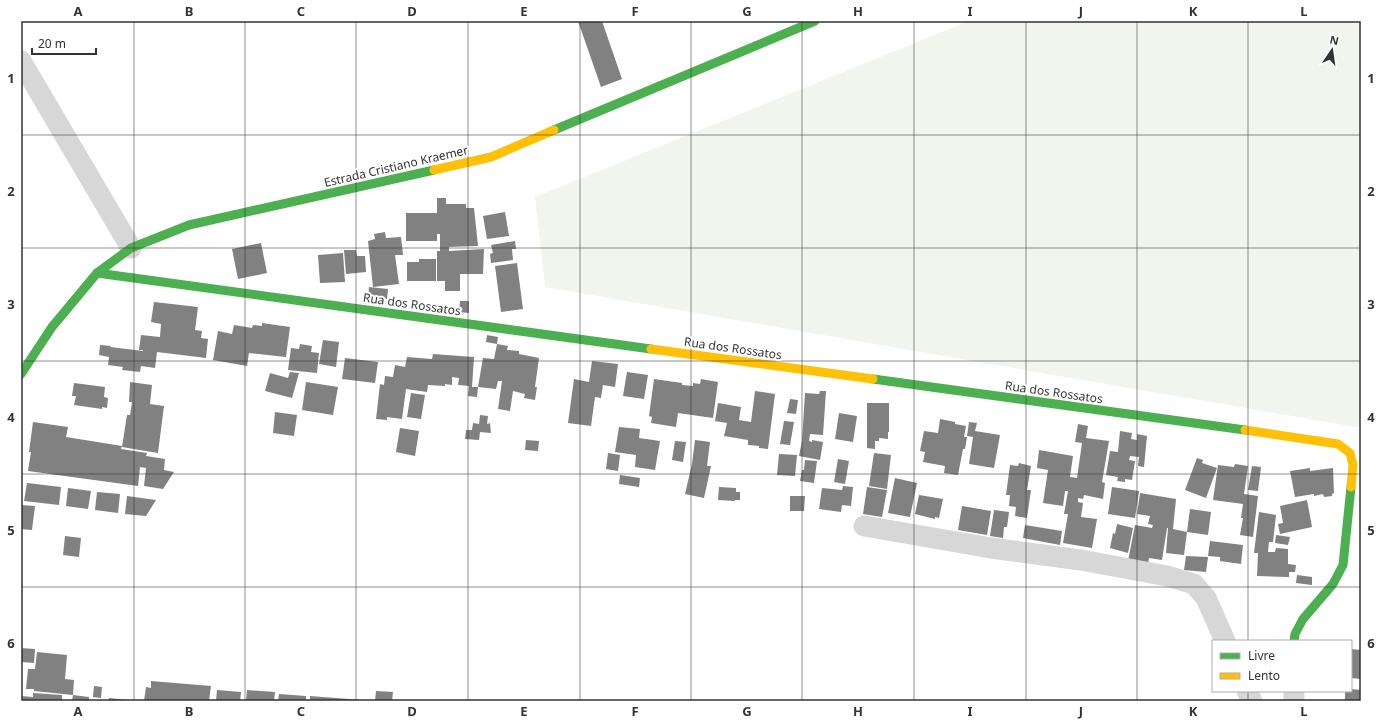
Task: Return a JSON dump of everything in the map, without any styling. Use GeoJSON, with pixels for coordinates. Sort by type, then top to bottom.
{"type":"FeatureCollection","features":[{"type":"Feature","properties":{"kind":"street","name":"Estrada Cristiano Kraemer"},"geometry":{"type":"LineString","coordinates":[[21,374],[52,327],[97,273],[131,248],[189,225],[491,157],[816,21]]}},
{"type":"Feature","properties":{"kind":"street"},"geometry":{"type":"LineString","coordinates":[[21,61],[131,248]]}},
{"type":"Feature","properties":{"kind":"street","name":"Rua dos Rossatos"},"geometry":{"type":"LineString","coordinates":[[97,273],[1338,444],[1350,453],[1353,465],[1343,565],[1332,587],[1305,616],[1294,636],[1294,640]]}},
{"type":"Feature","properties":{"kind":"street"},"geometry":{"type":"LineString","coordinates":[[864,526],[991,548],[1081,560],[1167,576],[1194,584],[1206,598],[1225,640]]}},
{"type":"Feature","properties":{"kind":"street"},"geometry":{"type":"LineString","coordinates":[[1248,692],[1252,701]]}},
{"type":"Feature","properties":{"kind":"shaded area"},"geometry":{"type":"Polygon","coordinates":[[[969,21],[1361,21],[1361,428],[545,287],[535,197],[969,21]]]}},
{"type":"Feature","properties":{"kind":"building"},"geometry":{"type":"Polygon","coordinates":[[[578,21],[602,21],[622,79],[601,87],[578,21]]]}},
{"type":"Feature","properties":{"kind":"building"},"geometry":{"type":"Polygon","coordinates":[[[437,198],[446,198],[446,204],[466,204],[466,208],[474,208],[478,246],[449,247],[449,251],[484,249],[483,274],[460,274],[460,291],[445,291],[445,281],[437,281],[437,251],[440,251],[440,234],[437,234],[437,241],[406,241],[406,213],[437,213],[437,198]]]}},
{"type":"Feature","properties":{"kind":"building"},"geometry":{"type":"Polygon","coordinates":[[[505,212],[509,236],[487,239],[483,216],[505,212]]]}},
{"type":"Feature","properties":{"kind":"building"},"geometry":{"type":"Polygon","coordinates":[[[385,232],[386,238],[401,237],[403,255],[395,255],[399,284],[373,287],[368,241],[375,239],[374,234],[385,232]]]}},
{"type":"Feature","properties":{"kind":"building"},"geometry":{"type":"Polygon","coordinates":[[[515,241],[516,249],[512,249],[513,260],[491,263],[490,254],[493,253],[491,245],[515,241]]]}},
{"type":"Feature","properties":{"kind":"building"},"geometry":{"type":"Polygon","coordinates":[[[261,243],[267,273],[238,279],[232,249],[261,243]]]}},
{"type":"Feature","properties":{"kind":"building"},"geometry":{"type":"Polygon","coordinates":[[[344,250],[356,250],[357,256],[365,256],[366,272],[346,274],[344,250]]]}},
{"type":"Feature","properties":{"kind":"building"},"geometry":{"type":"Polygon","coordinates":[[[343,253],[345,282],[320,283],[318,255],[343,253]]]}},
{"type":"Feature","properties":{"kind":"building"},"geometry":{"type":"Polygon","coordinates":[[[419,259],[436,259],[436,281],[407,281],[407,262],[419,262],[419,259]]]}},
{"type":"Feature","properties":{"kind":"building"},"geometry":{"type":"Polygon","coordinates":[[[517,263],[523,309],[501,312],[495,266],[517,263]]]}},
{"type":"Feature","properties":{"kind":"building"},"geometry":{"type":"Polygon","coordinates":[[[369,287],[388,289],[387,299],[368,298],[369,287]]]}},
{"type":"Feature","properties":{"kind":"building"},"geometry":{"type":"Polygon","coordinates":[[[460,301],[469,301],[469,313],[459,312],[460,301]]]}},
{"type":"Feature","properties":{"kind":"building"},"geometry":{"type":"Polygon","coordinates":[[[154,302],[198,307],[195,330],[202,331],[201,338],[208,339],[206,358],[157,352],[155,368],[141,366],[140,372],[122,370],[123,367],[108,365],[109,357],[99,355],[100,345],[143,351],[139,350],[141,335],[160,337],[161,324],[151,322],[154,302]]]}},
{"type":"Feature","properties":{"kind":"building"},"geometry":{"type":"Polygon","coordinates":[[[262,323],[290,327],[286,357],[249,353],[247,366],[213,360],[218,331],[232,334],[234,325],[252,328],[253,325],[262,326],[262,323]]]}},
{"type":"Feature","properties":{"kind":"building"},"geometry":{"type":"Polygon","coordinates":[[[487,335],[498,337],[497,344],[486,342],[487,335]]]}},
{"type":"Feature","properties":{"kind":"building"},"geometry":{"type":"Polygon","coordinates":[[[323,340],[339,342],[336,367],[319,364],[323,340]]]}},
{"type":"Feature","properties":{"kind":"building"},"geometry":{"type":"Polygon","coordinates":[[[300,344],[312,346],[311,352],[319,353],[317,373],[288,370],[291,348],[299,349],[300,344]]]}},
{"type":"Feature","properties":{"kind":"building"},"geometry":{"type":"Polygon","coordinates":[[[497,344],[508,346],[507,350],[519,351],[519,354],[539,358],[535,387],[537,387],[535,400],[524,398],[525,394],[513,391],[510,411],[498,409],[502,381],[498,381],[496,389],[478,387],[483,358],[494,359],[497,344]]]}},
{"type":"Feature","properties":{"kind":"building"},"geometry":{"type":"Polygon","coordinates":[[[433,354],[474,357],[472,387],[478,387],[477,397],[468,396],[469,386],[458,385],[459,378],[452,377],[452,385],[428,385],[427,392],[406,389],[402,419],[387,417],[387,420],[376,419],[380,384],[384,385],[385,376],[393,377],[395,365],[405,367],[407,357],[432,359],[433,354]]]}},
{"type":"Feature","properties":{"kind":"building"},"geometry":{"type":"Polygon","coordinates":[[[345,358],[378,362],[375,383],[342,379],[345,358]]]}},
{"type":"Feature","properties":{"kind":"building"},"geometry":{"type":"Polygon","coordinates":[[[592,361],[618,364],[615,387],[603,385],[601,398],[595,397],[591,426],[568,423],[574,379],[589,382],[592,361]]]}},
{"type":"Feature","properties":{"kind":"building"},"geometry":{"type":"Polygon","coordinates":[[[290,372],[299,373],[292,398],[265,391],[270,373],[288,378],[290,372]]]}},
{"type":"Feature","properties":{"kind":"building"},"geometry":{"type":"Polygon","coordinates":[[[627,372],[648,375],[644,399],[623,396],[627,372]]]}},
{"type":"Feature","properties":{"kind":"building"},"geometry":{"type":"Polygon","coordinates":[[[654,379],[693,386],[693,383],[700,384],[701,379],[718,382],[713,418],[678,413],[676,427],[651,423],[652,417],[649,416],[654,379]]]}},
{"type":"Feature","properties":{"kind":"building"},"geometry":{"type":"Polygon","coordinates":[[[130,382],[152,385],[150,404],[164,406],[158,453],[122,447],[127,415],[130,415],[132,402],[129,402],[130,382]]]}},
{"type":"Feature","properties":{"kind":"building"},"geometry":{"type":"Polygon","coordinates":[[[306,382],[338,387],[333,415],[302,410],[306,382]]]}},
{"type":"Feature","properties":{"kind":"building"},"geometry":{"type":"Polygon","coordinates":[[[74,383],[105,387],[104,397],[108,398],[107,408],[102,407],[102,409],[74,405],[76,396],[72,396],[74,383]]]}},
{"type":"Feature","properties":{"kind":"building"},"geometry":{"type":"Polygon","coordinates":[[[755,391],[775,394],[768,449],[748,445],[748,440],[724,436],[727,423],[715,421],[718,403],[741,407],[739,420],[751,422],[755,391]]]}},
{"type":"Feature","properties":{"kind":"building"},"geometry":{"type":"Polygon","coordinates":[[[820,391],[826,391],[823,435],[810,434],[809,441],[812,442],[812,440],[823,442],[820,460],[799,456],[802,441],[805,393],[819,394],[820,391]]]}},
{"type":"Feature","properties":{"kind":"building"},"geometry":{"type":"Polygon","coordinates":[[[411,393],[425,395],[421,419],[407,417],[411,393]]]}},
{"type":"Feature","properties":{"kind":"building"},"geometry":{"type":"Polygon","coordinates":[[[790,399],[798,400],[796,414],[787,413],[790,399]]]}},
{"type":"Feature","properties":{"kind":"building"},"geometry":{"type":"Polygon","coordinates":[[[867,403],[889,403],[888,439],[879,438],[879,441],[875,441],[875,449],[867,448],[867,403]]]}},
{"type":"Feature","properties":{"kind":"building"},"geometry":{"type":"Polygon","coordinates":[[[275,412],[297,415],[294,436],[273,433],[275,412]]]}},
{"type":"Feature","properties":{"kind":"building"},"geometry":{"type":"Polygon","coordinates":[[[839,413],[857,416],[853,442],[835,439],[839,413]]]}},
{"type":"Feature","properties":{"kind":"building"},"geometry":{"type":"Polygon","coordinates":[[[480,415],[488,416],[487,424],[490,423],[491,433],[480,432],[479,440],[465,439],[466,430],[472,430],[473,423],[479,424],[480,415]]]}},
{"type":"Feature","properties":{"kind":"building"},"geometry":{"type":"Polygon","coordinates":[[[940,419],[966,426],[964,437],[967,437],[958,475],[944,473],[945,466],[923,462],[925,452],[920,451],[924,431],[938,433],[940,419]]]}},
{"type":"Feature","properties":{"kind":"building"},"geometry":{"type":"Polygon","coordinates":[[[784,421],[794,422],[790,445],[780,444],[784,421]]]}},
{"type":"Feature","properties":{"kind":"building"},"geometry":{"type":"Polygon","coordinates":[[[33,422],[68,427],[66,437],[122,446],[121,449],[147,453],[146,456],[165,459],[164,470],[174,472],[163,489],[144,486],[146,468],[140,467],[138,486],[28,471],[33,422]]]}},
{"type":"Feature","properties":{"kind":"building"},"geometry":{"type":"Polygon","coordinates":[[[969,422],[977,423],[975,431],[1000,435],[994,468],[969,464],[973,437],[967,436],[969,422]]]}},
{"type":"Feature","properties":{"kind":"building"},"geometry":{"type":"Polygon","coordinates":[[[1078,424],[1088,426],[1086,438],[1109,441],[1102,482],[1105,483],[1103,499],[1084,495],[1083,499],[1078,498],[1078,502],[1083,503],[1081,517],[1097,519],[1092,548],[1063,543],[1068,514],[1064,514],[1068,491],[1065,491],[1063,506],[1043,503],[1048,470],[1037,468],[1039,450],[1073,456],[1070,477],[1077,478],[1082,443],[1075,442],[1078,424]]]}},
{"type":"Feature","properties":{"kind":"building"},"geometry":{"type":"Polygon","coordinates":[[[619,427],[640,429],[639,438],[660,441],[655,470],[635,467],[636,455],[615,452],[619,427]]]}},
{"type":"Feature","properties":{"kind":"building"},"geometry":{"type":"Polygon","coordinates":[[[400,428],[419,431],[415,456],[396,452],[400,428]]]}},
{"type":"Feature","properties":{"kind":"building"},"geometry":{"type":"Polygon","coordinates":[[[1120,431],[1132,433],[1131,439],[1137,440],[1137,434],[1147,436],[1144,467],[1138,466],[1139,457],[1130,456],[1129,460],[1135,461],[1132,480],[1125,479],[1125,482],[1117,481],[1118,477],[1106,475],[1110,451],[1118,452],[1120,431]]]}},
{"type":"Feature","properties":{"kind":"building"},"geometry":{"type":"Polygon","coordinates":[[[526,440],[539,441],[538,451],[525,450],[526,440]]]}},
{"type":"Feature","properties":{"kind":"building"},"geometry":{"type":"Polygon","coordinates":[[[695,440],[710,442],[707,466],[711,466],[704,498],[685,494],[692,464],[695,440]]]}},
{"type":"Feature","properties":{"kind":"building"},"geometry":{"type":"Polygon","coordinates":[[[675,441],[686,442],[683,462],[672,460],[675,441]]]}},
{"type":"Feature","properties":{"kind":"building"},"geometry":{"type":"Polygon","coordinates":[[[608,453],[620,455],[618,471],[606,469],[608,453]]]}},
{"type":"Feature","properties":{"kind":"building"},"geometry":{"type":"Polygon","coordinates":[[[874,453],[891,455],[887,489],[869,486],[874,453]]]}},
{"type":"Feature","properties":{"kind":"building"},"geometry":{"type":"Polygon","coordinates":[[[779,454],[797,455],[795,476],[777,475],[779,454]]]}},
{"type":"Feature","properties":{"kind":"building"},"geometry":{"type":"Polygon","coordinates":[[[1197,458],[1203,460],[1202,463],[1217,468],[1206,498],[1185,490],[1197,458]]]}},
{"type":"Feature","properties":{"kind":"building"},"geometry":{"type":"Polygon","coordinates":[[[838,459],[849,461],[845,484],[834,482],[838,459]]]}},
{"type":"Feature","properties":{"kind":"building"},"geometry":{"type":"Polygon","coordinates":[[[805,460],[817,461],[814,483],[800,481],[802,470],[804,470],[805,460]]]}},
{"type":"Feature","properties":{"kind":"building"},"geometry":{"type":"Polygon","coordinates":[[[1019,463],[1031,466],[1027,490],[1031,490],[1027,518],[1015,516],[1016,507],[1009,506],[1010,495],[1006,495],[1010,465],[1018,466],[1019,463]]]}},
{"type":"Feature","properties":{"kind":"building"},"geometry":{"type":"Polygon","coordinates":[[[1235,464],[1248,466],[1244,494],[1258,496],[1253,537],[1240,535],[1243,518],[1241,518],[1243,504],[1213,500],[1218,465],[1234,467],[1235,464]]]}},
{"type":"Feature","properties":{"kind":"building"},"geometry":{"type":"Polygon","coordinates":[[[1252,466],[1261,467],[1258,491],[1248,490],[1252,466]]]}},
{"type":"Feature","properties":{"kind":"building"},"geometry":{"type":"Polygon","coordinates":[[[1310,468],[1310,471],[1333,468],[1334,493],[1332,496],[1324,497],[1323,494],[1314,496],[1314,494],[1295,497],[1290,471],[1310,468]]]}},
{"type":"Feature","properties":{"kind":"building"},"geometry":{"type":"Polygon","coordinates":[[[620,475],[640,478],[639,487],[619,484],[620,475]]]}},
{"type":"Feature","properties":{"kind":"building"},"geometry":{"type":"Polygon","coordinates":[[[895,478],[917,483],[910,517],[888,513],[895,478]]]}},
{"type":"Feature","properties":{"kind":"building"},"geometry":{"type":"Polygon","coordinates":[[[27,483],[61,487],[59,505],[24,501],[27,483]]]}},
{"type":"Feature","properties":{"kind":"building"},"geometry":{"type":"Polygon","coordinates":[[[843,486],[853,487],[851,506],[842,505],[841,512],[819,509],[822,488],[842,490],[843,486]]]}},
{"type":"Feature","properties":{"kind":"building"},"geometry":{"type":"Polygon","coordinates":[[[719,487],[736,488],[736,492],[740,492],[740,500],[718,500],[719,487]]]}},
{"type":"Feature","properties":{"kind":"building"},"geometry":{"type":"Polygon","coordinates":[[[867,487],[887,490],[882,517],[863,514],[867,487]]]}},
{"type":"Feature","properties":{"kind":"building"},"geometry":{"type":"Polygon","coordinates":[[[1112,487],[1139,491],[1135,518],[1108,514],[1112,487]]]}},
{"type":"Feature","properties":{"kind":"building"},"geometry":{"type":"Polygon","coordinates":[[[68,488],[91,491],[88,509],[66,506],[68,488]]]}},
{"type":"Feature","properties":{"kind":"building"},"geometry":{"type":"Polygon","coordinates":[[[97,492],[120,494],[118,513],[95,510],[97,492]]]}},
{"type":"Feature","properties":{"kind":"building"},"geometry":{"type":"Polygon","coordinates":[[[1140,493],[1176,499],[1173,529],[1187,532],[1184,555],[1166,553],[1167,528],[1162,560],[1149,558],[1148,564],[1128,561],[1135,525],[1152,528],[1153,525],[1148,524],[1150,516],[1137,514],[1140,493]]]}},
{"type":"Feature","properties":{"kind":"building"},"geometry":{"type":"Polygon","coordinates":[[[919,495],[943,499],[939,518],[935,517],[935,519],[915,514],[919,495]]]}},
{"type":"Feature","properties":{"kind":"building"},"geometry":{"type":"Polygon","coordinates":[[[127,496],[156,500],[146,516],[125,514],[127,496]]]}},
{"type":"Feature","properties":{"kind":"building"},"geometry":{"type":"Polygon","coordinates":[[[790,496],[805,496],[804,511],[790,511],[790,496]]]}},
{"type":"Feature","properties":{"kind":"building"},"geometry":{"type":"Polygon","coordinates":[[[1307,500],[1312,527],[1280,534],[1278,524],[1283,523],[1280,506],[1307,500]]]}},
{"type":"Feature","properties":{"kind":"building"},"geometry":{"type":"Polygon","coordinates":[[[21,505],[35,506],[32,530],[21,529],[21,505]]]}},
{"type":"Feature","properties":{"kind":"building"},"geometry":{"type":"Polygon","coordinates":[[[962,506],[991,511],[987,535],[958,530],[962,506]]]}},
{"type":"Feature","properties":{"kind":"building"},"geometry":{"type":"Polygon","coordinates":[[[1190,509],[1211,512],[1208,535],[1187,532],[1190,509]]]}},
{"type":"Feature","properties":{"kind":"building"},"geometry":{"type":"Polygon","coordinates":[[[994,510],[1009,512],[1007,527],[1004,527],[1003,538],[990,536],[994,510]]]}},
{"type":"Feature","properties":{"kind":"building"},"geometry":{"type":"Polygon","coordinates":[[[1259,512],[1276,515],[1273,542],[1269,542],[1268,552],[1275,552],[1276,548],[1288,549],[1288,564],[1296,565],[1295,572],[1289,572],[1289,577],[1257,576],[1258,553],[1254,553],[1259,512]]]}},
{"type":"Feature","properties":{"kind":"building"},"geometry":{"type":"Polygon","coordinates":[[[1117,524],[1133,528],[1128,553],[1110,548],[1113,533],[1115,534],[1117,524]]]}},
{"type":"Feature","properties":{"kind":"building"},"geometry":{"type":"Polygon","coordinates":[[[1025,525],[1062,531],[1060,545],[1023,538],[1025,525]]]}},
{"type":"Feature","properties":{"kind":"building"},"geometry":{"type":"Polygon","coordinates":[[[1276,535],[1290,537],[1288,545],[1275,543],[1276,535]]]}},
{"type":"Feature","properties":{"kind":"building"},"geometry":{"type":"Polygon","coordinates":[[[65,536],[81,538],[79,557],[63,555],[65,536]]]}},
{"type":"Feature","properties":{"kind":"building"},"geometry":{"type":"Polygon","coordinates":[[[1210,541],[1243,545],[1241,564],[1220,561],[1220,557],[1208,556],[1210,541]]]}},
{"type":"Feature","properties":{"kind":"building"},"geometry":{"type":"Polygon","coordinates":[[[1186,556],[1208,557],[1206,572],[1184,570],[1186,556]]]}},
{"type":"Feature","properties":{"kind":"building"},"geometry":{"type":"Polygon","coordinates":[[[1297,575],[1312,577],[1312,585],[1296,583],[1297,575]]]}},
{"type":"Feature","properties":{"kind":"building"},"geometry":{"type":"Polygon","coordinates":[[[21,648],[35,649],[34,663],[21,662],[21,648]]]}},
{"type":"Feature","properties":{"kind":"building"},"geometry":{"type":"Polygon","coordinates":[[[1352,649],[1361,650],[1361,679],[1352,678],[1352,649]]]}},
{"type":"Feature","properties":{"kind":"building"},"geometry":{"type":"Polygon","coordinates":[[[37,652],[67,655],[65,679],[74,680],[73,695],[26,689],[28,669],[35,669],[37,652]]]}},
{"type":"Feature","properties":{"kind":"building"},"geometry":{"type":"Polygon","coordinates":[[[151,681],[211,686],[209,701],[144,701],[146,687],[151,688],[151,681]]]}},
{"type":"Feature","properties":{"kind":"building"},"geometry":{"type":"Polygon","coordinates":[[[94,686],[102,687],[101,698],[93,697],[94,686]]]}},
{"type":"Feature","properties":{"kind":"building"},"geometry":{"type":"Polygon","coordinates":[[[1352,689],[1361,690],[1361,701],[1345,701],[1345,692],[1352,692],[1352,689]]]}},
{"type":"Feature","properties":{"kind":"building"},"geometry":{"type":"Polygon","coordinates":[[[217,690],[241,692],[240,701],[216,701],[217,690]]]}},
{"type":"Feature","properties":{"kind":"building"},"geometry":{"type":"Polygon","coordinates":[[[247,690],[275,692],[274,701],[246,701],[247,690]]]}},
{"type":"Feature","properties":{"kind":"building"},"geometry":{"type":"Polygon","coordinates":[[[376,691],[393,692],[392,701],[375,701],[376,691]]]}},
{"type":"Feature","properties":{"kind":"building"},"geometry":{"type":"Polygon","coordinates":[[[33,693],[62,695],[62,701],[21,701],[21,696],[33,697],[33,693]]]}},
{"type":"Feature","properties":{"kind":"building"},"geometry":{"type":"Polygon","coordinates":[[[279,694],[306,696],[306,701],[278,701],[279,694]]]}},
{"type":"Feature","properties":{"kind":"building"},"geometry":{"type":"Polygon","coordinates":[[[73,695],[89,697],[89,701],[72,701],[73,695]]]}},
{"type":"Feature","properties":{"kind":"building"},"geometry":{"type":"Polygon","coordinates":[[[310,696],[362,700],[362,701],[310,701],[310,696]]]}},
{"type":"Feature","properties":{"kind":"building"},"geometry":{"type":"Polygon","coordinates":[[[109,698],[128,700],[128,701],[109,701],[109,698]]]}},
{"type":"Feature","properties":{"kind":"traffic: fast"},"geometry":{"type":"LineString","coordinates":[[554,130],[815,21]]}},
{"type":"Feature","properties":{"kind":"traffic: fast"},"geometry":{"type":"LineString","coordinates":[[21,374],[52,327],[97,273],[131,248],[189,225],[434,170]]}},
{"type":"Feature","properties":{"kind":"traffic: fast"},"geometry":{"type":"LineString","coordinates":[[97,273],[651,349]]}},
{"type":"Feature","properties":{"kind":"traffic: fast"},"geometry":{"type":"LineString","coordinates":[[873,379],[1245,430]]}},
{"type":"Feature","properties":{"kind":"traffic: fast"},"geometry":{"type":"LineString","coordinates":[[1294,640],[1295,634],[1303,619],[1333,584],[1343,565],[1351,487]]}},
{"type":"Feature","properties":{"kind":"traffic: slow"},"geometry":{"type":"LineString","coordinates":[[434,170],[491,157],[554,130]]}},
{"type":"Feature","properties":{"kind":"traffic: slow"},"geometry":{"type":"LineString","coordinates":[[651,349],[873,379]]}},
{"type":"Feature","properties":{"kind":"traffic: slow"},"geometry":{"type":"LineString","coordinates":[[1245,430],[1338,444],[1350,453],[1353,465],[1351,487]]}}]}
